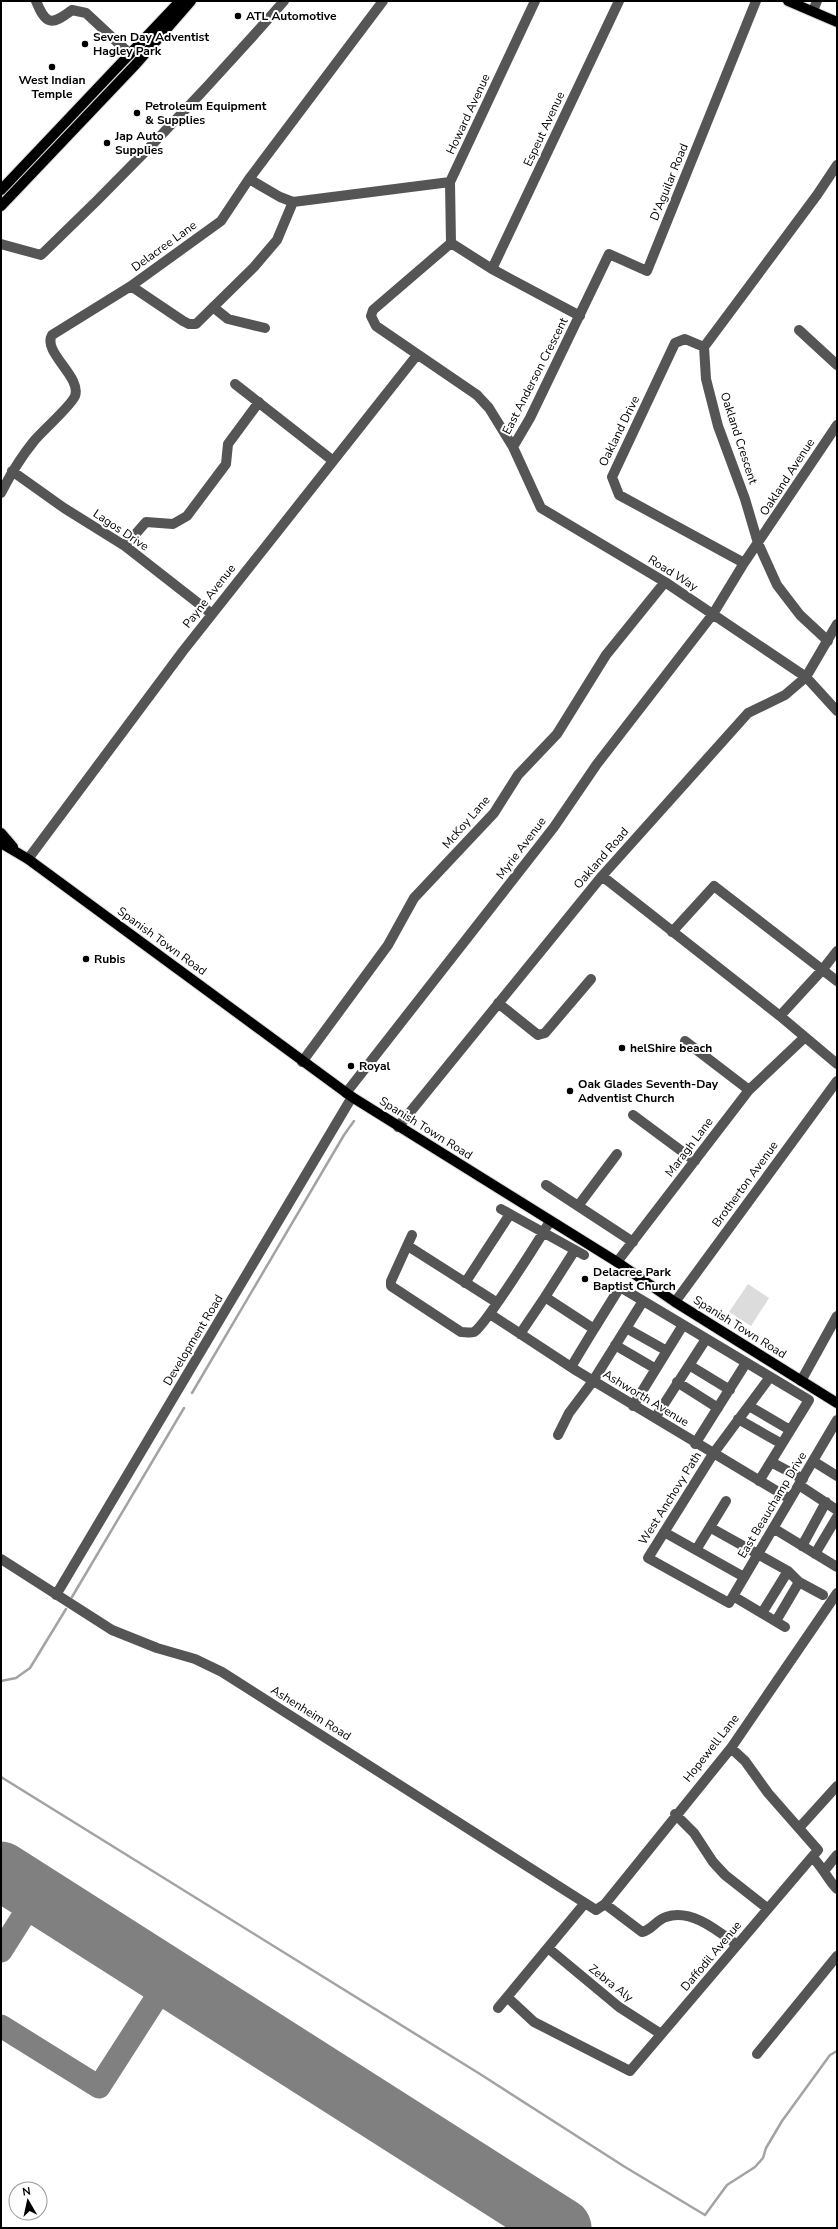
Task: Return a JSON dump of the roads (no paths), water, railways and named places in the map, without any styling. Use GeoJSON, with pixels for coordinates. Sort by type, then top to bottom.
{"type":"FeatureCollection","features":[{"type":"Feature","properties":{"kind":"main road"},"geometry":{"type":"LineString","coordinates":[[1,190],[180,1]]}},
{"type":"Feature","properties":{"kind":"main road"},"geometry":{"type":"LineString","coordinates":[[1,206],[137,63],[191,1]]}},
{"type":"Feature","properties":{"kind":"main road"},"geometry":{"type":"LineString","coordinates":[[788,1],[837,22]]}},
{"type":"Feature","properties":{"kind":"main road","name":"Spanish Town Road"},"geometry":{"type":"LineString","coordinates":[[1,834],[17,851]]}},
{"type":"Feature","properties":{"kind":"main road","name":"Spanish Town Road"},"geometry":{"type":"LineString","coordinates":[[1,843],[17,851],[348,1095],[550,1222],[617,1262],[675,1302],[837,1403]]}},
{"type":"Feature","properties":{"kind":"street"},"geometry":{"type":"LineString","coordinates":[[36,1],[43,18],[50,22],[57,21],[72,10],[86,13],[130,54]]}},
{"type":"Feature","properties":{"kind":"street"},"geometry":{"type":"LineString","coordinates":[[1,244],[41,255],[113,187],[208,88],[284,1]]}},
{"type":"Feature","properties":{"kind":"street","name":"Delacree Lane"},"geometry":{"type":"LineString","coordinates":[[1,493],[12,471],[34,442],[70,404],[75,396],[75,385],[51,345],[50,337],[131,286],[221,221],[249,179],[383,1]]}},
{"type":"Feature","properties":{"kind":"street","name":"Howard Avenue"},"geometry":{"type":"LineString","coordinates":[[451,243],[450,182],[535,1]]}},
{"type":"Feature","properties":{"kind":"street","name":"Espeut Avenue"},"geometry":{"type":"LineString","coordinates":[[492,269],[620,1]]}},
{"type":"Feature","properties":{"kind":"street","name":"D'Aguilar Road"},"geometry":{"type":"LineString","coordinates":[[580,316],[609,254],[647,271],[756,1]]}},
{"type":"Feature","properties":{"kind":"street"},"geometry":{"type":"LineString","coordinates":[[812,11],[818,1]]}},
{"type":"Feature","properties":{"kind":"street"},"geometry":{"type":"LineString","coordinates":[[704,347],[817,195],[837,165]]}},
{"type":"Feature","properties":{"kind":"street"},"geometry":{"type":"LineString","coordinates":[[249,179],[280,197],[293,202],[450,182]]}},
{"type":"Feature","properties":{"kind":"street"},"geometry":{"type":"LineString","coordinates":[[131,286],[189,324],[196,324],[254,267],[278,240],[293,202]]}},
{"type":"Feature","properties":{"kind":"street"},"geometry":{"type":"LineString","coordinates":[[451,243],[492,269],[580,316]]}},
{"type":"Feature","properties":{"kind":"street","name":"Road Way"},"geometry":{"type":"LineString","coordinates":[[451,243],[373,310],[371,316],[376,326],[477,395],[489,408],[513,447],[541,508],[666,582],[806,677],[837,711]]}},
{"type":"Feature","properties":{"kind":"street"},"geometry":{"type":"LineString","coordinates":[[213,307],[228,319],[265,328]]}},
{"type":"Feature","properties":{"kind":"street","name":"East Anderson Crescent"},"geometry":{"type":"LineString","coordinates":[[513,447],[530,418],[580,316]]}},
{"type":"Feature","properties":{"kind":"street"},"geometry":{"type":"LineString","coordinates":[[799,330],[837,365]]}},
{"type":"Feature","properties":{"kind":"street","name":"Oakland Drive"},"geometry":{"type":"LineString","coordinates":[[704,347],[685,339],[675,343],[612,477],[619,495],[744,562]]}},
{"type":"Feature","properties":{"kind":"street","name":"Oakland Crescent"},"geometry":{"type":"LineString","coordinates":[[704,347],[706,379],[718,426],[745,499],[758,543],[777,585],[800,615],[828,641]]}},
{"type":"Feature","properties":{"kind":"street","name":"Payne Avenue"},"geometry":{"type":"LineString","coordinates":[[28,859],[212,614],[332,460],[417,355]]}},
{"type":"Feature","properties":{"kind":"street"},"geometry":{"type":"LineString","coordinates":[[235,384],[332,460]]}},
{"type":"Feature","properties":{"kind":"street"},"geometry":{"type":"LineString","coordinates":[[125,546],[146,522],[173,524],[187,516],[226,464],[228,444],[259,402]]}},
{"type":"Feature","properties":{"kind":"street","name":"Oakland Avenue"},"geometry":{"type":"LineString","coordinates":[[744,562],[837,426]]}},
{"type":"Feature","properties":{"kind":"street","name":"Lagos Drive"},"geometry":{"type":"LineString","coordinates":[[12,471],[64,508],[125,546],[212,614]]}},
{"type":"Feature","properties":{"kind":"street","name":"Myrie Avenue"},"geometry":{"type":"LineString","coordinates":[[348,1095],[549,834],[597,764],[713,614],[744,562]]}},
{"type":"Feature","properties":{"kind":"street","name":"McKoy Lane"},"geometry":{"type":"LineString","coordinates":[[302,1062],[388,945],[414,898],[494,813],[518,775],[557,734],[606,655],[666,582]]}},
{"type":"Feature","properties":{"kind":"street","name":"Oakland Road"},"geometry":{"type":"LineString","coordinates":[[398,1126],[602,876],[748,713],[785,694],[806,677],[837,624]]}},
{"type":"Feature","properties":{"kind":"street"},"geometry":{"type":"LineString","coordinates":[[602,876],[780,1016],[837,1064]]}},
{"type":"Feature","properties":{"kind":"street"},"geometry":{"type":"LineString","coordinates":[[672,932],[714,886],[837,981]]}},
{"type":"Feature","properties":{"kind":"street"},"geometry":{"type":"LineString","coordinates":[[780,1016],[823,970],[837,951]]}},
{"type":"Feature","properties":{"kind":"street"},"geometry":{"type":"LineString","coordinates":[[498,1003],[538,1035],[545,1033],[592,978]]}},
{"type":"Feature","properties":{"kind":"street","name":"Maragh Lane"},"geometry":{"type":"LineString","coordinates":[[617,1262],[749,1090],[805,1037]]}},
{"type":"Feature","properties":{"kind":"street"},"geometry":{"type":"LineString","coordinates":[[685,1041],[749,1090]]}},
{"type":"Feature","properties":{"kind":"street","name":"Brotherton Avenue"},"geometry":{"type":"LineString","coordinates":[[675,1302],[837,1081]]}},
{"type":"Feature","properties":{"kind":"street","name":"Development Road"},"geometry":{"type":"LineString","coordinates":[[56,1595],[348,1095]]}},
{"type":"Feature","properties":{"kind":"street"},"geometry":{"type":"LineString","coordinates":[[633,1115],[694,1161]]}},
{"type":"Feature","properties":{"kind":"street"},"geometry":{"type":"LineString","coordinates":[[578,1206],[617,1154]]}},
{"type":"Feature","properties":{"kind":"street"},"geometry":{"type":"LineString","coordinates":[[546,1185],[633,1242]]}},
{"type":"Feature","properties":{"kind":"street"},"geometry":{"type":"LineString","coordinates":[[501,1208],[584,1255]]}},
{"type":"Feature","properties":{"kind":"street"},"geometry":{"type":"LineString","coordinates":[[465,1283],[510,1214]]}},
{"type":"Feature","properties":{"kind":"street"},"geometry":{"type":"LineString","coordinates":[[412,1235],[391,1281],[394,1288],[462,1332],[475,1332],[490,1314],[496,1302],[550,1222]]}},
{"type":"Feature","properties":{"kind":"street"},"geometry":{"type":"LineString","coordinates":[[408,1246],[496,1302]]}},
{"type":"Feature","properties":{"kind":"street"},"geometry":{"type":"LineString","coordinates":[[520,1334],[575,1250]]}},
{"type":"Feature","properties":{"kind":"street"},"geometry":{"type":"LineString","coordinates":[[571,1367],[620,1287],[809,1400],[759,1481]]}},
{"type":"Feature","properties":{"kind":"street"},"geometry":{"type":"LineString","coordinates":[[545,1297],[594,1329]]}},
{"type":"Feature","properties":{"kind":"street"},"geometry":{"type":"LineString","coordinates":[[558,1435],[569,1413],[592,1381],[643,1301]]}},
{"type":"Feature","properties":{"kind":"street","name":"Ashworth Avenue"},"geometry":{"type":"LineString","coordinates":[[490,1314],[592,1381],[655,1418],[695,1444],[790,1499]]}},
{"type":"Feature","properties":{"kind":"street"},"geometry":{"type":"LineString","coordinates":[[801,1381],[837,1316]]}},
{"type":"Feature","properties":{"kind":"street"},"geometry":{"type":"LineString","coordinates":[[633,1406],[683,1325]]}},
{"type":"Feature","properties":{"kind":"street"},"geometry":{"type":"LineString","coordinates":[[626,1328],[667,1351]]}},
{"type":"Feature","properties":{"kind":"street"},"geometry":{"type":"LineString","coordinates":[[655,1418],[706,1339]]}},
{"type":"Feature","properties":{"kind":"street"},"geometry":{"type":"LineString","coordinates":[[615,1345],[656,1369]]}},
{"type":"Feature","properties":{"kind":"street"},"geometry":{"type":"LineString","coordinates":[[695,1444],[746,1363]]}},
{"type":"Feature","properties":{"kind":"street"},"geometry":{"type":"LineString","coordinates":[[689,1365],[730,1390]]}},
{"type":"Feature","properties":{"kind":"street","name":"West Anchovy Path"},"geometry":{"type":"LineString","coordinates":[[731,1599],[648,1558],[713,1454],[770,1377]]}},
{"type":"Feature","properties":{"kind":"street"},"geometry":{"type":"LineString","coordinates":[[677,1382],[718,1408]]}},
{"type":"Feature","properties":{"kind":"street"},"geometry":{"type":"LineString","coordinates":[[749,1406],[790,1430]]}},
{"type":"Feature","properties":{"kind":"street"},"geometry":{"type":"LineString","coordinates":[[738,1419],[782,1444]]}},
{"type":"Feature","properties":{"kind":"street","name":"East Beauchamp Drive"},"geometry":{"type":"LineString","coordinates":[[731,1599],[837,1420]]}},
{"type":"Feature","properties":{"kind":"street"},"geometry":{"type":"LineString","coordinates":[[812,1461],[837,1476]]}},
{"type":"Feature","properties":{"kind":"street"},"geometry":{"type":"LineString","coordinates":[[771,1462],[801,1482],[837,1510]]}},
{"type":"Feature","properties":{"kind":"street"},"geometry":{"type":"LineString","coordinates":[[696,1550],[711,1528],[726,1501]]}},
{"type":"Feature","properties":{"kind":"street"},"geometry":{"type":"LineString","coordinates":[[802,1546],[826,1502]]}},
{"type":"Feature","properties":{"kind":"street"},"geometry":{"type":"LineString","coordinates":[[815,1554],[837,1517]]}},
{"type":"Feature","properties":{"kind":"street"},"geometry":{"type":"LineString","coordinates":[[711,1528],[758,1553],[788,1571],[799,1582],[823,1595]]}},
{"type":"Feature","properties":{"kind":"street"},"geometry":{"type":"LineString","coordinates":[[773,1528],[837,1567]]}},
{"type":"Feature","properties":{"kind":"street"},"geometry":{"type":"LineString","coordinates":[[664,1532],[744,1577]]}},
{"type":"Feature","properties":{"kind":"street","name":"Ashenheim Road"},"geometry":{"type":"LineString","coordinates":[[1,1559],[112,1630],[157,1648],[194,1659],[222,1672],[585,1902],[601,1907],[642,1932],[647,1931],[659,1920],[667,1916],[676,1916],[704,1922],[736,1945]]}},
{"type":"Feature","properties":{"kind":"street"},"geometry":{"type":"LineString","coordinates":[[762,1613],[788,1571]]}},
{"type":"Feature","properties":{"kind":"street"},"geometry":{"type":"LineString","coordinates":[[776,1621],[799,1582]]}},
{"type":"Feature","properties":{"kind":"street","name":"Hopewell Lane"},"geometry":{"type":"LineString","coordinates":[[601,1907],[675,1814],[731,1748],[837,1594]]}},
{"type":"Feature","properties":{"kind":"street"},"geometry":{"type":"LineString","coordinates":[[731,1599],[762,1613],[785,1627]]}},
{"type":"Feature","properties":{"kind":"street"},"geometry":{"type":"LineString","coordinates":[[731,1748],[745,1761],[768,1793],[818,1850],[812,1857],[824,1871],[828,1881],[837,1889]]}},
{"type":"Feature","properties":{"kind":"street"},"geometry":{"type":"LineString","coordinates":[[799,1828],[837,1786]]}},
{"type":"Feature","properties":{"kind":"street"},"geometry":{"type":"LineString","coordinates":[[675,1814],[698,1838],[713,1862],[725,1875],[767,1908]]}},
{"type":"Feature","properties":{"kind":"street"},"geometry":{"type":"LineString","coordinates":[[824,1871],[837,1855]]}},
{"type":"Feature","properties":{"kind":"street","name":"Daffodil Avenue"},"geometry":{"type":"LineString","coordinates":[[507,1997],[534,2022],[630,2071],[767,1908],[812,1857]]}},
{"type":"Feature","properties":{"kind":"street"},"geometry":{"type":"LineString","coordinates":[[498,2008],[585,1902]]}},
{"type":"Feature","properties":{"kind":"street","name":"Zebra Aly"},"geometry":{"type":"LineString","coordinates":[[548,1948],[618,2006],[661,2034]]}},
{"type":"Feature","properties":{"kind":"street"},"geometry":{"type":"LineString","coordinates":[[757,2054],[837,1956]]}},
{"type":"Feature","properties":{"kind":"waterway"},"geometry":{"type":"LineString","coordinates":[[192,1393],[344,1135],[354,1121]]}},
{"type":"Feature","properties":{"kind":"waterway"},"geometry":{"type":"LineString","coordinates":[[72,1597],[184,1408]]}},
{"type":"Feature","properties":{"kind":"waterway"},"geometry":{"type":"LineString","coordinates":[[1,1681],[16,1678],[30,1668],[66,1609]]}},
{"type":"Feature","properties":{"kind":"waterway"},"geometry":{"type":"LineString","coordinates":[[1,1777],[480,2074],[625,2167],[705,2215],[727,2185],[755,2167],[763,2158],[766,2148],[782,2121],[830,2055],[837,2051]]}},
{"type":"Feature","properties":{"kind":"place","name":"ATL Automotive"},"geometry":{"type":"Point","coordinates":[238,16]}},
{"type":"Feature","properties":{"kind":"place","name":"Seven Day Adventist Hagley Park"},"geometry":{"type":"Point","coordinates":[85,44]}},
{"type":"Feature","properties":{"kind":"place","name":"West Indian Temple"},"geometry":{"type":"Point","coordinates":[52,67]}},
{"type":"Feature","properties":{"kind":"place","name":"Petroleum Equipment & Supplies"},"geometry":{"type":"Point","coordinates":[137,113]}},
{"type":"Feature","properties":{"kind":"place","name":"Jap Auto Supplies"},"geometry":{"type":"Point","coordinates":[107,143]}},
{"type":"Feature","properties":{"kind":"place","name":"Rubis"},"geometry":{"type":"Point","coordinates":[86,959]}},
{"type":"Feature","properties":{"kind":"place","name":"helShire beach"},"geometry":{"type":"Point","coordinates":[622,1048]}},
{"type":"Feature","properties":{"kind":"place","name":"Royal"},"geometry":{"type":"Point","coordinates":[351,1066]}},
{"type":"Feature","properties":{"kind":"place","name":"Oak Glades Seventh-Day Adventist Church"},"geometry":{"type":"Point","coordinates":[570,1091]}},
{"type":"Feature","properties":{"kind":"place","name":"Delacree Park Baptist Church"},"geometry":{"type":"Point","coordinates":[585,1279]}}]}
